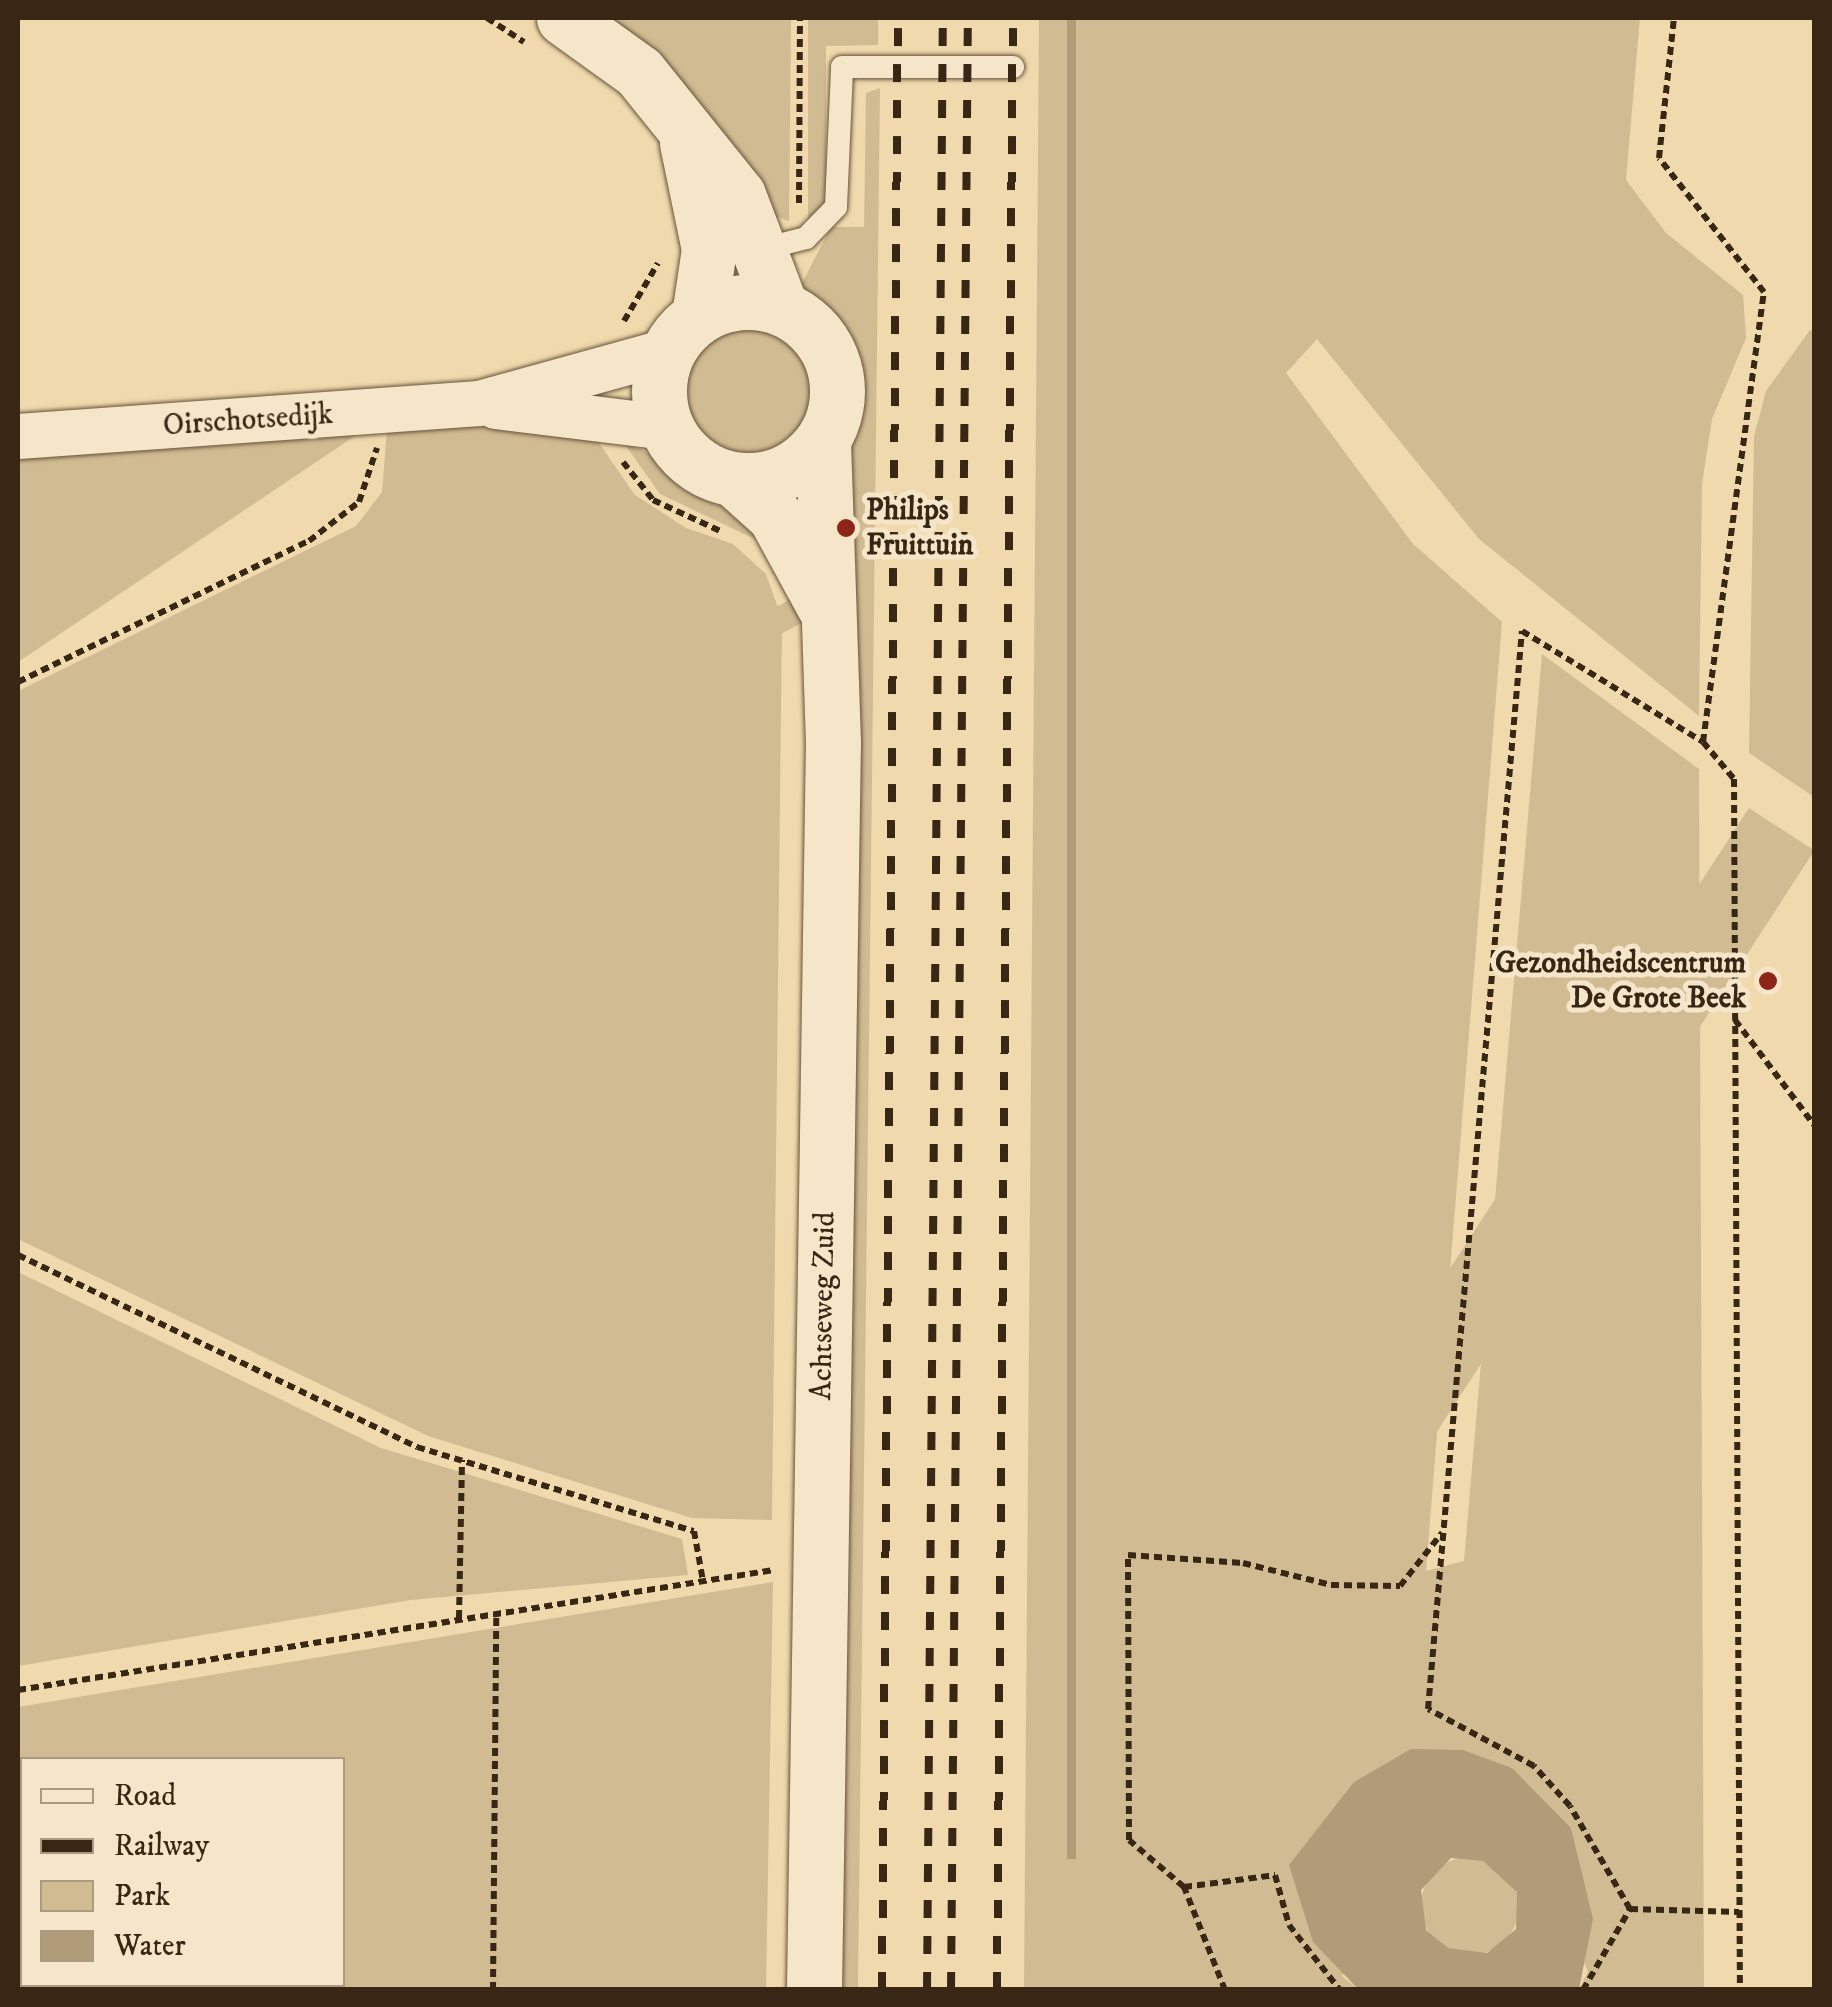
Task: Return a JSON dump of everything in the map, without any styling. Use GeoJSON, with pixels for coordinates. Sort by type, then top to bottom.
{"type":"FeatureCollection","features":[{"type":"Feature","properties":{"kind":"street"},"geometry":{"type":"LineString","coordinates":[[548,32],[639,72],[674,112],[738,196],[782,308],[822,341],[834,365],[836,404],[823,442],[784,474],[734,480],[694,462],[666,426],[658,389],[683,333],[708,250],[700,173],[674,112]]}},
{"type":"Feature","properties":{"kind":"street"},"geometry":{"type":"LineString","coordinates":[[683,333],[725,304],[782,308]]}},
{"type":"Feature","properties":{"kind":"street","name":"Oirschotsedijk"},"geometry":{"type":"LineString","coordinates":[[18,436],[479,403],[606,370],[683,333]]}},
{"type":"Feature","properties":{"kind":"street","name":"Oirschotsedijk"},"geometry":{"type":"LineString","coordinates":[[479,403],[666,426]]}},
{"type":"Feature","properties":{"kind":"street","name":"Achtseweg Zuid"},"geometry":{"type":"LineString","coordinates":[[814,1990],[831,623],[823,442]]}},
{"type":"Feature","properties":{"kind":"street","name":"Achtseweg Zuid"},"geometry":{"type":"LineString","coordinates":[[734,480],[775,516],[831,623]]}},
{"type":"Feature","properties":{"kind":"lane"},"geometry":{"type":"LineString","coordinates":[[762,249],[806,238],[836,207],[842,67],[1013,67]]}},
{"type":"Feature","properties":{"kind":"path"},"geometry":{"type":"LineString","coordinates":[[488,18],[548,32]]}},
{"type":"Feature","properties":{"kind":"path"},"geometry":{"type":"LineString","coordinates":[[1674,18],[1660,158],[1764,292],[1703,742]]}},
{"type":"Feature","properties":{"kind":"path"},"geometry":{"type":"LineString","coordinates":[[606,370],[610,344],[665,252]]}},
{"type":"Feature","properties":{"kind":"path"},"geometry":{"type":"LineString","coordinates":[[18,682],[309,541],[359,502],[378,413]]}},
{"type":"Feature","properties":{"kind":"path"},"geometry":{"type":"LineString","coordinates":[[611,422],[618,452],[653,500],[726,533]]}},
{"type":"Feature","properties":{"kind":"path"},"geometry":{"type":"LineString","coordinates":[[1630,1909],[1570,1806],[1534,1766],[1428,1709],[1522,630],[1703,742],[1734,778],[1740,1990]]}},
{"type":"Feature","properties":{"kind":"path"},"geometry":{"type":"LineString","coordinates":[[1734,1020],[1814,1124]]}},
{"type":"Feature","properties":{"kind":"path"},"geometry":{"type":"LineString","coordinates":[[18,1256],[462,1460],[694,1531],[702,1581]]}},
{"type":"Feature","properties":{"kind":"path"},"geometry":{"type":"LineString","coordinates":[[459,1618],[462,1460]]}},
{"type":"Feature","properties":{"kind":"path"},"geometry":{"type":"LineString","coordinates":[[1225,1990],[1184,1887],[1130,1840],[1128,1554],[1243,1563],[1332,1585],[1400,1586],[1443,1532]]}},
{"type":"Feature","properties":{"kind":"path"},"geometry":{"type":"LineString","coordinates":[[18,1690],[780,1570],[780,1550]]}},
{"type":"Feature","properties":{"kind":"path"},"geometry":{"type":"LineString","coordinates":[[493,1990],[496,1612]]}},
{"type":"Feature","properties":{"kind":"path"},"geometry":{"type":"LineString","coordinates":[[1184,1887],[1275,1875],[1289,1925],[1340,1990]]}},
{"type":"Feature","properties":{"kind":"path"},"geometry":{"type":"LineString","coordinates":[[1630,1909],[1739,1912]]}},
{"type":"Feature","properties":{"kind":"path"},"geometry":{"type":"LineString","coordinates":[[1583,1990],[1630,1909]]}},
{"type":"Feature","properties":{"kind":"green space"},"geometry":{"type":"Polygon","coordinates":[[[599,18],[791,18],[789,221],[771,215],[599,18]]]}},
{"type":"Feature","properties":{"kind":"green space"},"geometry":{"type":"Polygon","coordinates":[[[808,18],[878,18],[878,45],[826,46],[826,190],[823,211],[808,218],[808,18]]]}},
{"type":"Feature","properties":{"kind":"green space"},"geometry":{"type":"Polygon","coordinates":[[[1039,18],[1640,18],[1626,180],[1666,233],[1743,295],[1746,338],[1712,419],[1702,484],[1699,716],[1479,539],[1317,339],[1286,373],[1413,544],[1502,622],[1426,1571],[1464,1561],[1542,654],[1699,769],[1704,1989],[1579,1989],[1588,1972],[1512,1767],[1342,1976],[1358,1989],[1024,1990],[1039,18]]]}},
{"type":"Feature","properties":{"kind":"green space"},"geometry":{"type":"Polygon","coordinates":[[[880,88],[858,1990],[837,1989],[847,571],[856,569],[839,443],[853,396],[840,337],[800,287],[831,227],[864,227],[866,93],[880,88]]]}},
{"type":"Feature","properties":{"kind":"green space"},"geometry":{"type":"Polygon","coordinates":[[[747,325],[772,330],[792,344],[806,364],[811,389],[806,414],[792,434],[772,448],[747,453],[722,448],[702,434],[688,414],[683,389],[688,364],[702,344],[722,330],[747,325]]]}},
{"type":"Feature","properties":{"kind":"green space"},"geometry":{"type":"Polygon","coordinates":[[[1810,330],[1814,332],[1814,797],[1749,753],[1754,436],[1766,391],[1810,330]]]}},
{"type":"Feature","properties":{"kind":"green space"},"geometry":{"type":"Polygon","coordinates":[[[481,423],[592,433],[635,495],[686,528],[733,544],[766,574],[782,619],[772,1520],[692,1518],[428,1436],[18,1239],[18,691],[356,526],[382,492],[387,429],[481,423]]]}},
{"type":"Feature","properties":{"kind":"green space"},"geometry":{"type":"Polygon","coordinates":[[[364,430],[18,662],[18,454],[364,430]]]}},
{"type":"Feature","properties":{"kind":"green space"},"geometry":{"type":"Polygon","coordinates":[[[621,439],[739,502],[761,542],[660,494],[621,439]]]}},
{"type":"Feature","properties":{"kind":"green space"},"geometry":{"type":"Polygon","coordinates":[[[795,597],[807,620],[18,1040],[18,1010],[795,597]]]}},
{"type":"Feature","properties":{"kind":"green space"},"geometry":{"type":"Polygon","coordinates":[[[1749,808],[1814,851],[1171,1841],[1106,1798],[1749,808]]]}},
{"type":"Feature","properties":{"kind":"green space"},"geometry":{"type":"Polygon","coordinates":[[[18,1272],[381,1448],[682,1539],[688,1575],[411,1600],[18,1666],[18,1272]]]}},
{"type":"Feature","properties":{"kind":"green space"},"geometry":{"type":"Polygon","coordinates":[[[773,1582],[766,1989],[18,1989],[18,1707],[773,1582]]]}},
{"type":"Feature","properties":{"kind":"green space"},"geometry":{"type":"Polygon","coordinates":[[[1470,1857],[1489,1861],[1505,1871],[1515,1887],[1519,1906],[1515,1925],[1505,1941],[1489,1951],[1470,1955],[1451,1951],[1435,1941],[1425,1925],[1421,1906],[1425,1887],[1435,1871],[1451,1861],[1470,1857]]]}},
{"type":"Feature","properties":{"kind":"water"},"geometry":{"type":"Polygon","coordinates":[[[1067,18],[1076,18],[1076,1859],[1067,1859],[1067,18]]]}},
{"type":"Feature","properties":{"kind":"water"},"geometry":{"type":"Polygon","coordinates":[[[1411,1749],[1463,1750],[1512,1768],[1571,1828],[1593,1919],[1579,1989],[1358,1989],[1313,1942],[1289,1865],[1354,1782],[1411,1749]],[[1451,1858],[1421,1890],[1426,1930],[1448,1948],[1487,1953],[1516,1929],[1517,1892],[1483,1861],[1451,1858]]]}},
{"type":"Feature","properties":{"kind":"railway"},"geometry":{"type":"LineString","coordinates":[[882,1990],[898,18]]}},
{"type":"Feature","properties":{"kind":"railway"},"geometry":{"type":"LineString","coordinates":[[927,1990],[943,18]]}},
{"type":"Feature","properties":{"kind":"railway"},"geometry":{"type":"LineString","coordinates":[[951,1990],[968,18]]}},
{"type":"Feature","properties":{"kind":"railway"},"geometry":{"type":"LineString","coordinates":[[997,1990],[1013,18]]}},
{"type":"Feature","properties":{"kind":"place","name":"Philips Fruittuin"},"geometry":{"type":"Point","coordinates":[846,528]}},
{"type":"Feature","properties":{"kind":"place","name":"Gezondheidscentrum De Grote Beek"},"geometry":{"type":"Point","coordinates":[1768,981]}}]}
